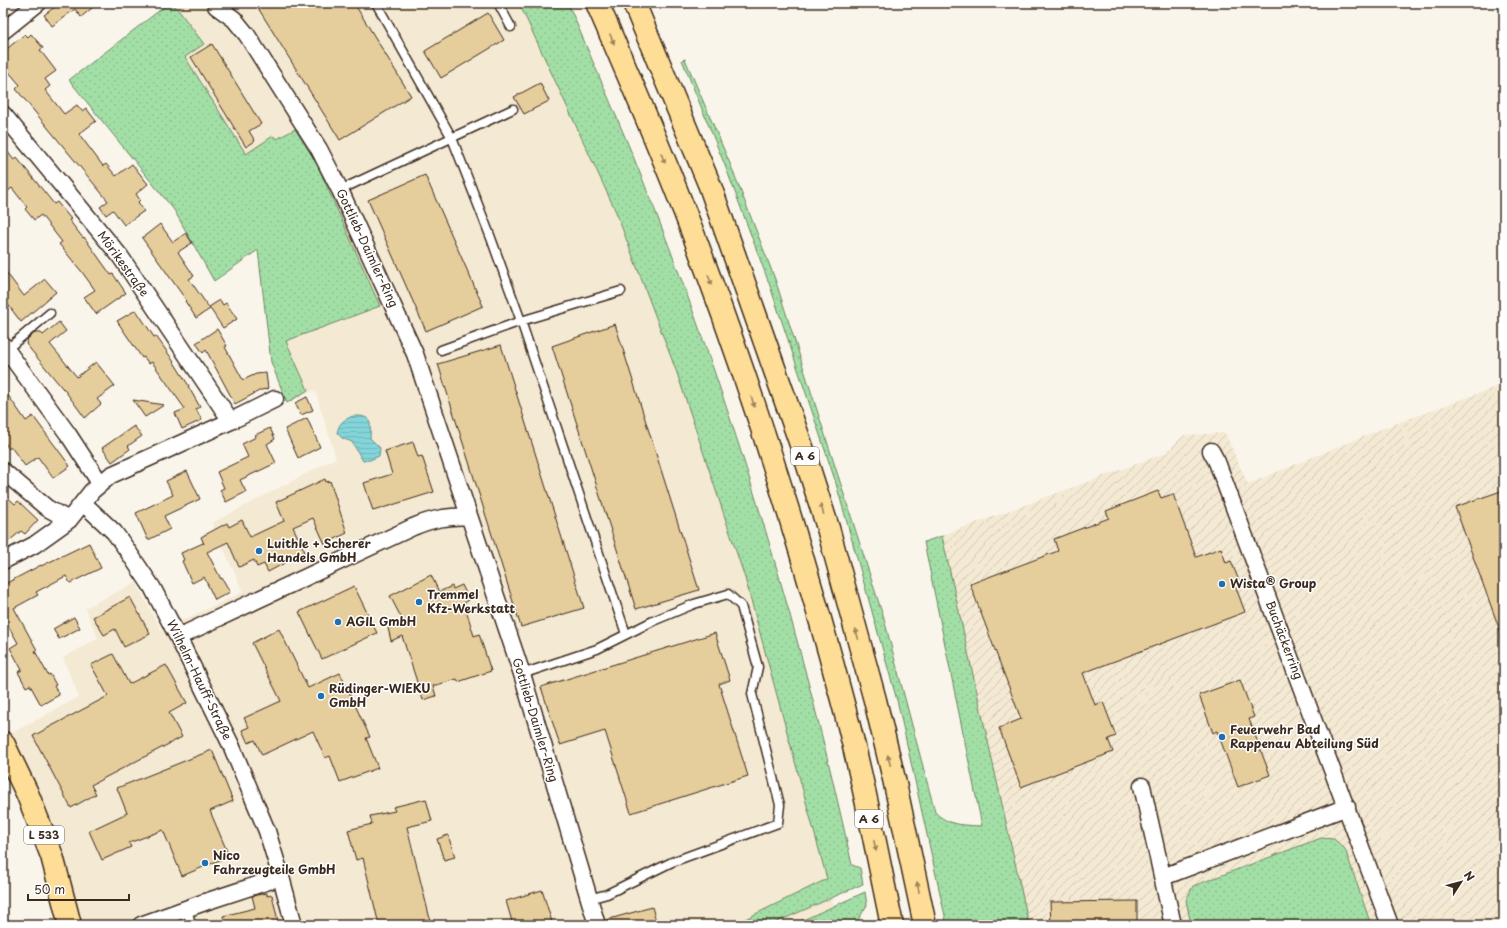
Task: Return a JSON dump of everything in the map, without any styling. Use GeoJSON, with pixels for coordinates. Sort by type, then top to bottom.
{"type":"FeatureCollection","features":[{"type":"Feature","properties":{"kind":"main road","name":"A 6"},"geometry":{"type":"LineString","coordinates":[[597,3],[652,129],[703,260],[774,464],[846,712],[892,925]]}},
{"type":"Feature","properties":{"kind":"main road","name":"A 6"},"geometry":{"type":"LineString","coordinates":[[634,3],[710,186],[804,453],[828,528],[875,700],[894,779],[925,925]]}},
{"type":"Feature","properties":{"kind":"main road","name":"L 533"},"geometry":{"type":"LineString","coordinates":[[3,742],[27,793],[52,856],[70,925]]}},
{"type":"Feature","properties":{"kind":"street"},"geometry":{"type":"LineString","coordinates":[[3,31],[38,3]]}},
{"type":"Feature","properties":{"kind":"street","name":"Gottlieb-Daimler-Ring"},"geometry":{"type":"LineString","coordinates":[[216,6],[234,19],[247,35],[319,149],[340,190],[415,354],[522,674],[597,925]]}},
{"type":"Feature","properties":{"kind":"street","name":"Mörikestraße"},"geometry":{"type":"LineString","coordinates":[[3,114],[120,256],[231,421]]}},
{"type":"Feature","properties":{"kind":"street"},"geometry":{"type":"LineString","coordinates":[[5,347],[68,434],[100,483]]}},
{"type":"Feature","properties":{"kind":"street"},"geometry":{"type":"LineString","coordinates":[[3,562],[34,545],[68,520],[100,483],[111,475],[231,421],[275,399]]}},
{"type":"Feature","properties":{"kind":"street","name":"Buchäckerring"},"geometry":{"type":"LineString","coordinates":[[1210,451],[1217,462],[1390,925]]}},
{"type":"Feature","properties":{"kind":"street"},"geometry":{"type":"LineString","coordinates":[[3,471],[48,508],[68,520]]}},
{"type":"Feature","properties":{"kind":"street","name":"Wilhelm-Hauff-Straße"},"geometry":{"type":"LineString","coordinates":[[83,503],[114,532],[129,552],[152,587],[178,637],[231,745],[267,831],[294,925]]}},
{"type":"Feature","properties":{"kind":"street"},"geometry":{"type":"LineString","coordinates":[[178,637],[413,527],[430,520],[445,517],[469,516]]}},
{"type":"Feature","properties":{"kind":"street"},"geometry":{"type":"LineString","coordinates":[[1142,786],[1173,925]]}},
{"type":"Feature","properties":{"kind":"street"},"geometry":{"type":"LineString","coordinates":[[1163,877],[1347,807]]}},
{"type":"Feature","properties":{"kind":"street"},"geometry":{"type":"LineString","coordinates":[[141,925],[281,877]]}},
{"type":"Feature","properties":{"kind":"lane"},"geometry":{"type":"LineString","coordinates":[[376,3],[452,138],[491,238],[521,321],[626,634]]}},
{"type":"Feature","properties":{"kind":"lane"},"geometry":{"type":"LineString","coordinates":[[498,3],[511,27]]}},
{"type":"Feature","properties":{"kind":"lane"},"geometry":{"type":"LineString","coordinates":[[340,190],[513,109]]}},
{"type":"Feature","properties":{"kind":"lane"},"geometry":{"type":"LineString","coordinates":[[441,350],[521,321],[621,291]]}},
{"type":"Feature","properties":{"kind":"lane"},"geometry":{"type":"LineString","coordinates":[[5,347],[50,313]]}},
{"type":"Feature","properties":{"kind":"lane"},"geometry":{"type":"LineString","coordinates":[[522,674],[597,649],[653,621],[694,604],[728,594],[741,606],[758,667],[752,694],[780,805],[778,823],[672,862],[607,894],[589,899]]}},
{"type":"Feature","properties":{"kind":"lane"},"geometry":{"type":"LineString","coordinates":[[187,908],[191,925]]}},
{"type":"Feature","properties":{"kind":"shaded area"},"geometry":{"type":"Polygon","coordinates":[[[169,3],[519,3],[616,212],[677,373],[745,578],[839,925],[82,925],[63,854],[10,734],[79,697],[63,658],[98,638],[85,608],[136,582],[161,630],[243,592],[212,523],[336,458],[315,390],[287,403],[271,362],[258,250],[214,281],[174,210],[69,80],[169,3]]]}},
{"type":"Feature","properties":{"kind":"shaded area"},"geometry":{"type":"Polygon","coordinates":[[[1504,384],[1504,925],[1000,925],[983,826],[924,542],[1166,453],[1184,435],[1225,433],[1248,484],[1384,428],[1504,384]]]}},
{"type":"Feature","properties":{"kind":"green space"},"geometry":{"type":"Polygon","coordinates":[[[169,3],[173,3],[204,44],[185,57],[246,154],[273,136],[277,139],[295,129],[316,162],[380,306],[286,341],[308,390],[287,403],[271,362],[258,250],[214,281],[174,210],[69,80],[169,3]]]}},
{"type":"Feature","properties":{"kind":"green space"},"geometry":{"type":"Polygon","coordinates":[[[519,3],[568,3],[653,205],[713,367],[766,531],[812,697],[852,865],[860,868],[863,884],[770,925],[733,925],[827,879],[745,578],[677,373],[616,212],[519,3]]]}},
{"type":"Feature","properties":{"kind":"green space"},"geometry":{"type":"Polygon","coordinates":[[[685,59],[731,166],[775,279],[884,619],[935,812],[945,820],[957,824],[982,826],[924,542],[942,536],[1029,925],[947,925],[898,704],[835,480],[770,286],[726,168],[682,60],[685,59]]]}},
{"type":"Feature","properties":{"kind":"green space"},"geometry":{"type":"Polygon","coordinates":[[[1321,838],[1334,839],[1345,849],[1371,925],[1191,925],[1186,900],[1193,886],[1321,838]]]}},
{"type":"Feature","properties":{"kind":"green space"},"geometry":{"type":"Polygon","coordinates":[[[865,892],[867,905],[855,925],[792,925],[865,892]]]}},
{"type":"Feature","properties":{"kind":"water"},"geometry":{"type":"Polygon","coordinates":[[[353,416],[364,417],[369,421],[370,438],[380,448],[379,456],[363,461],[352,442],[342,438],[337,433],[342,422],[353,416]]]}},
{"type":"Feature","properties":{"kind":"building"},"geometry":{"type":"Polygon","coordinates":[[[60,3],[98,3],[81,17],[75,9],[52,26],[44,15],[60,3]]]}},
{"type":"Feature","properties":{"kind":"building"},"geometry":{"type":"Polygon","coordinates":[[[255,3],[354,3],[411,96],[340,140],[255,3]]]}},
{"type":"Feature","properties":{"kind":"building"},"geometry":{"type":"Polygon","coordinates":[[[488,13],[504,40],[441,78],[425,51],[488,13]]]}},
{"type":"Feature","properties":{"kind":"building"},"geometry":{"type":"Polygon","coordinates":[[[25,34],[28,37],[31,34],[43,48],[40,50],[56,71],[45,79],[50,86],[45,90],[64,114],[77,105],[82,111],[86,108],[96,121],[79,134],[103,166],[106,164],[116,176],[132,164],[148,184],[136,194],[140,200],[138,202],[144,211],[124,225],[113,210],[106,215],[100,207],[108,201],[16,89],[20,85],[3,65],[3,52],[25,34]]]}},
{"type":"Feature","properties":{"kind":"building"},"geometry":{"type":"Polygon","coordinates":[[[212,44],[261,124],[249,131],[255,141],[246,147],[191,57],[212,44]]]}},
{"type":"Feature","properties":{"kind":"building"},"geometry":{"type":"Polygon","coordinates":[[[540,83],[549,101],[524,114],[514,97],[540,83]]]}},
{"type":"Feature","properties":{"kind":"building"},"geometry":{"type":"Polygon","coordinates":[[[3,146],[14,160],[17,158],[54,204],[57,202],[71,219],[69,220],[83,238],[84,237],[111,275],[113,274],[126,293],[96,314],[84,297],[95,290],[59,244],[62,242],[41,215],[34,220],[25,209],[27,207],[12,188],[3,195],[3,146]]]}},
{"type":"Feature","properties":{"kind":"building"},"geometry":{"type":"Polygon","coordinates":[[[425,175],[483,306],[426,331],[368,200],[425,175]]]}},
{"type":"Feature","properties":{"kind":"building"},"geometry":{"type":"Polygon","coordinates":[[[160,224],[173,242],[186,233],[192,243],[178,252],[194,276],[189,279],[210,309],[196,318],[185,301],[186,300],[142,238],[160,224]]]}},
{"type":"Feature","properties":{"kind":"building"},"geometry":{"type":"Polygon","coordinates":[[[3,268],[24,296],[45,279],[56,292],[21,322],[3,298],[3,268]]]}},
{"type":"Feature","properties":{"kind":"building"},"geometry":{"type":"Polygon","coordinates":[[[220,300],[223,305],[226,303],[237,319],[223,328],[209,307],[220,300]]]}},
{"type":"Feature","properties":{"kind":"building"},"geometry":{"type":"Polygon","coordinates":[[[136,310],[154,337],[156,336],[170,356],[189,386],[200,407],[196,409],[202,420],[182,429],[175,413],[185,409],[152,362],[149,364],[144,357],[142,358],[117,321],[136,310]]]}},
{"type":"Feature","properties":{"kind":"building"},"geometry":{"type":"Polygon","coordinates":[[[59,322],[66,331],[50,344],[77,377],[96,362],[115,386],[97,399],[101,404],[85,418],[63,388],[26,344],[28,338],[35,333],[41,333],[43,335],[59,322]]]}},
{"type":"Feature","properties":{"kind":"building"},"geometry":{"type":"Polygon","coordinates":[[[615,324],[699,590],[636,609],[552,346],[615,324]]]}},
{"type":"Feature","properties":{"kind":"building"},"geometry":{"type":"Polygon","coordinates":[[[217,329],[243,380],[256,374],[266,373],[268,389],[261,390],[235,404],[206,350],[203,353],[196,343],[217,329]]]}},
{"type":"Feature","properties":{"kind":"building"},"geometry":{"type":"Polygon","coordinates":[[[501,345],[584,608],[521,627],[438,364],[501,345]]]}},
{"type":"Feature","properties":{"kind":"building"},"geometry":{"type":"Polygon","coordinates":[[[3,388],[26,421],[33,416],[70,466],[53,478],[38,457],[25,466],[11,447],[9,449],[3,440],[3,388]]]}},
{"type":"Feature","properties":{"kind":"building"},"geometry":{"type":"Polygon","coordinates":[[[307,397],[313,410],[301,415],[295,403],[307,397]]]}},
{"type":"Feature","properties":{"kind":"building"},"geometry":{"type":"Polygon","coordinates":[[[133,400],[164,405],[145,417],[133,400]]]}},
{"type":"Feature","properties":{"kind":"building"},"geometry":{"type":"Polygon","coordinates":[[[307,418],[320,447],[298,458],[285,429],[307,418]]]}},
{"type":"Feature","properties":{"kind":"building"},"geometry":{"type":"Polygon","coordinates":[[[134,426],[142,436],[128,446],[130,449],[112,462],[102,448],[134,426]]]}},
{"type":"Feature","properties":{"kind":"building"},"geometry":{"type":"Polygon","coordinates":[[[270,428],[275,439],[267,444],[276,463],[240,480],[246,492],[226,502],[220,490],[224,488],[217,472],[248,457],[242,444],[256,437],[255,435],[270,428]]]}},
{"type":"Feature","properties":{"kind":"building"},"geometry":{"type":"Polygon","coordinates":[[[413,442],[418,457],[422,456],[434,492],[373,511],[364,483],[392,474],[385,451],[413,442]]]}},
{"type":"Feature","properties":{"kind":"building"},"geometry":{"type":"Polygon","coordinates":[[[187,471],[200,499],[164,516],[170,529],[148,540],[136,513],[173,495],[166,481],[187,471]]]}},
{"type":"Feature","properties":{"kind":"building"},"geometry":{"type":"Polygon","coordinates":[[[325,479],[326,482],[330,481],[347,533],[325,544],[313,518],[293,527],[305,552],[268,572],[264,564],[257,567],[254,560],[239,567],[228,542],[207,552],[221,579],[222,578],[230,592],[215,600],[204,577],[192,583],[182,561],[184,560],[181,553],[203,543],[204,544],[201,537],[227,523],[229,527],[242,520],[250,537],[284,521],[276,502],[325,479]]]}},
{"type":"Feature","properties":{"kind":"building"},"geometry":{"type":"Polygon","coordinates":[[[1504,490],[1504,639],[1503,639],[1455,507],[1504,490]]]}},
{"type":"Feature","properties":{"kind":"building"},"geometry":{"type":"Polygon","coordinates":[[[1158,491],[1161,498],[1173,494],[1196,557],[1221,548],[1226,563],[1231,561],[1240,583],[1235,585],[1245,612],[1083,673],[1095,705],[1103,702],[1116,736],[1108,739],[1113,752],[1021,787],[999,728],[1021,719],[970,584],[1058,551],[1054,539],[1109,518],[1106,511],[1158,491]]]}},
{"type":"Feature","properties":{"kind":"building"},"geometry":{"type":"Polygon","coordinates":[[[3,493],[15,504],[18,501],[38,520],[25,534],[21,531],[3,546],[3,493]]]}},
{"type":"Feature","properties":{"kind":"building"},"geometry":{"type":"Polygon","coordinates":[[[89,543],[101,568],[70,583],[66,576],[36,592],[38,595],[14,608],[37,650],[35,651],[48,675],[50,674],[56,685],[54,686],[59,695],[41,705],[30,685],[26,687],[18,672],[22,670],[10,648],[18,643],[3,616],[3,585],[41,565],[89,543]]]}},
{"type":"Feature","properties":{"kind":"building"},"geometry":{"type":"Polygon","coordinates":[[[431,575],[439,592],[452,586],[453,589],[462,585],[469,600],[464,603],[474,636],[479,634],[491,671],[458,682],[457,679],[433,686],[436,696],[423,700],[402,636],[391,641],[388,628],[403,621],[390,596],[431,575]]]}},
{"type":"Feature","properties":{"kind":"building","name":"AGIL GmbH"},"geometry":{"type":"Polygon","coordinates":[[[354,586],[377,633],[322,659],[299,612],[354,586]]]}},
{"type":"Feature","properties":{"kind":"building"},"geometry":{"type":"Polygon","coordinates":[[[130,597],[150,634],[124,647],[115,629],[104,635],[93,617],[130,597]]]}},
{"type":"Feature","properties":{"kind":"building"},"geometry":{"type":"Polygon","coordinates":[[[74,617],[80,628],[59,639],[53,629],[74,617]]]}},
{"type":"Feature","properties":{"kind":"building","name":"Rüdinger-WIEKU GmbH"},"geometry":{"type":"Polygon","coordinates":[[[279,629],[308,688],[340,673],[370,737],[366,738],[378,768],[340,782],[330,756],[325,758],[313,731],[262,755],[255,740],[248,743],[242,730],[249,727],[244,718],[281,701],[252,643],[279,629]]]}},
{"type":"Feature","properties":{"kind":"building"},"geometry":{"type":"Polygon","coordinates":[[[715,633],[730,680],[719,684],[748,776],[631,813],[605,731],[560,745],[541,687],[715,633]]]}},
{"type":"Feature","properties":{"kind":"building"},"geometry":{"type":"Polygon","coordinates":[[[113,654],[129,684],[166,665],[187,703],[169,713],[182,737],[91,785],[96,794],[71,808],[33,736],[108,696],[91,665],[113,654]]]}},
{"type":"Feature","properties":{"kind":"building"},"geometry":{"type":"Polygon","coordinates":[[[1240,680],[1254,717],[1249,719],[1270,775],[1238,787],[1217,731],[1213,733],[1199,695],[1240,680]]]}},
{"type":"Feature","properties":{"kind":"building"},"geometry":{"type":"Polygon","coordinates":[[[212,750],[233,801],[210,811],[229,856],[182,876],[163,830],[129,843],[131,847],[102,860],[89,831],[127,813],[117,788],[212,750]]]}},
{"type":"Feature","properties":{"kind":"building"},"geometry":{"type":"Polygon","coordinates":[[[426,799],[432,821],[407,827],[430,919],[404,925],[379,925],[363,858],[356,860],[348,830],[372,824],[370,816],[395,811],[393,807],[426,799]]]}},
{"type":"Feature","properties":{"kind":"building"},"geometry":{"type":"Polygon","coordinates":[[[448,835],[455,857],[444,860],[437,839],[448,835]]]}},
{"type":"Feature","properties":{"kind":"building"},"geometry":{"type":"Polygon","coordinates":[[[542,890],[553,925],[513,925],[506,901],[542,890]]]}},
{"type":"Feature","properties":{"kind":"building"},"geometry":{"type":"Polygon","coordinates":[[[267,893],[267,896],[272,895],[279,925],[225,925],[223,916],[255,908],[252,896],[267,893]]]}},
{"type":"Feature","properties":{"kind":"building"},"geometry":{"type":"Polygon","coordinates":[[[1137,901],[1137,925],[1051,925],[1050,902],[1137,901]]]}},
{"type":"Feature","properties":{"kind":"building"},"geometry":{"type":"Polygon","coordinates":[[[652,907],[657,925],[606,925],[606,920],[652,907]]]}},
{"type":"Feature","properties":{"kind":"place","name":"Luithle + Scherer Handels GmbH"},"geometry":{"type":"Point","coordinates":[259,551]}},
{"type":"Feature","properties":{"kind":"place","name":"Wista® Group"},"geometry":{"type":"Point","coordinates":[1222,584]}},
{"type":"Feature","properties":{"kind":"place","name":"Tremmel Kfz-Werkstatt"},"geometry":{"type":"Point","coordinates":[419,602]}},
{"type":"Feature","properties":{"kind":"place","name":"AGIL GmbH"},"geometry":{"type":"Point","coordinates":[338,622]}},
{"type":"Feature","properties":{"kind":"place","name":"Rüdinger-WIEKU GmbH"},"geometry":{"type":"Point","coordinates":[321,696]}},
{"type":"Feature","properties":{"kind":"place","name":"Feuerwehr Bad Rappenau Abteilung Süd"},"geometry":{"type":"Point","coordinates":[1222,737]}},
{"type":"Feature","properties":{"kind":"place","name":"Nico Fahrzeugteile GmbH"},"geometry":{"type":"Point","coordinates":[205,863]}}]}
